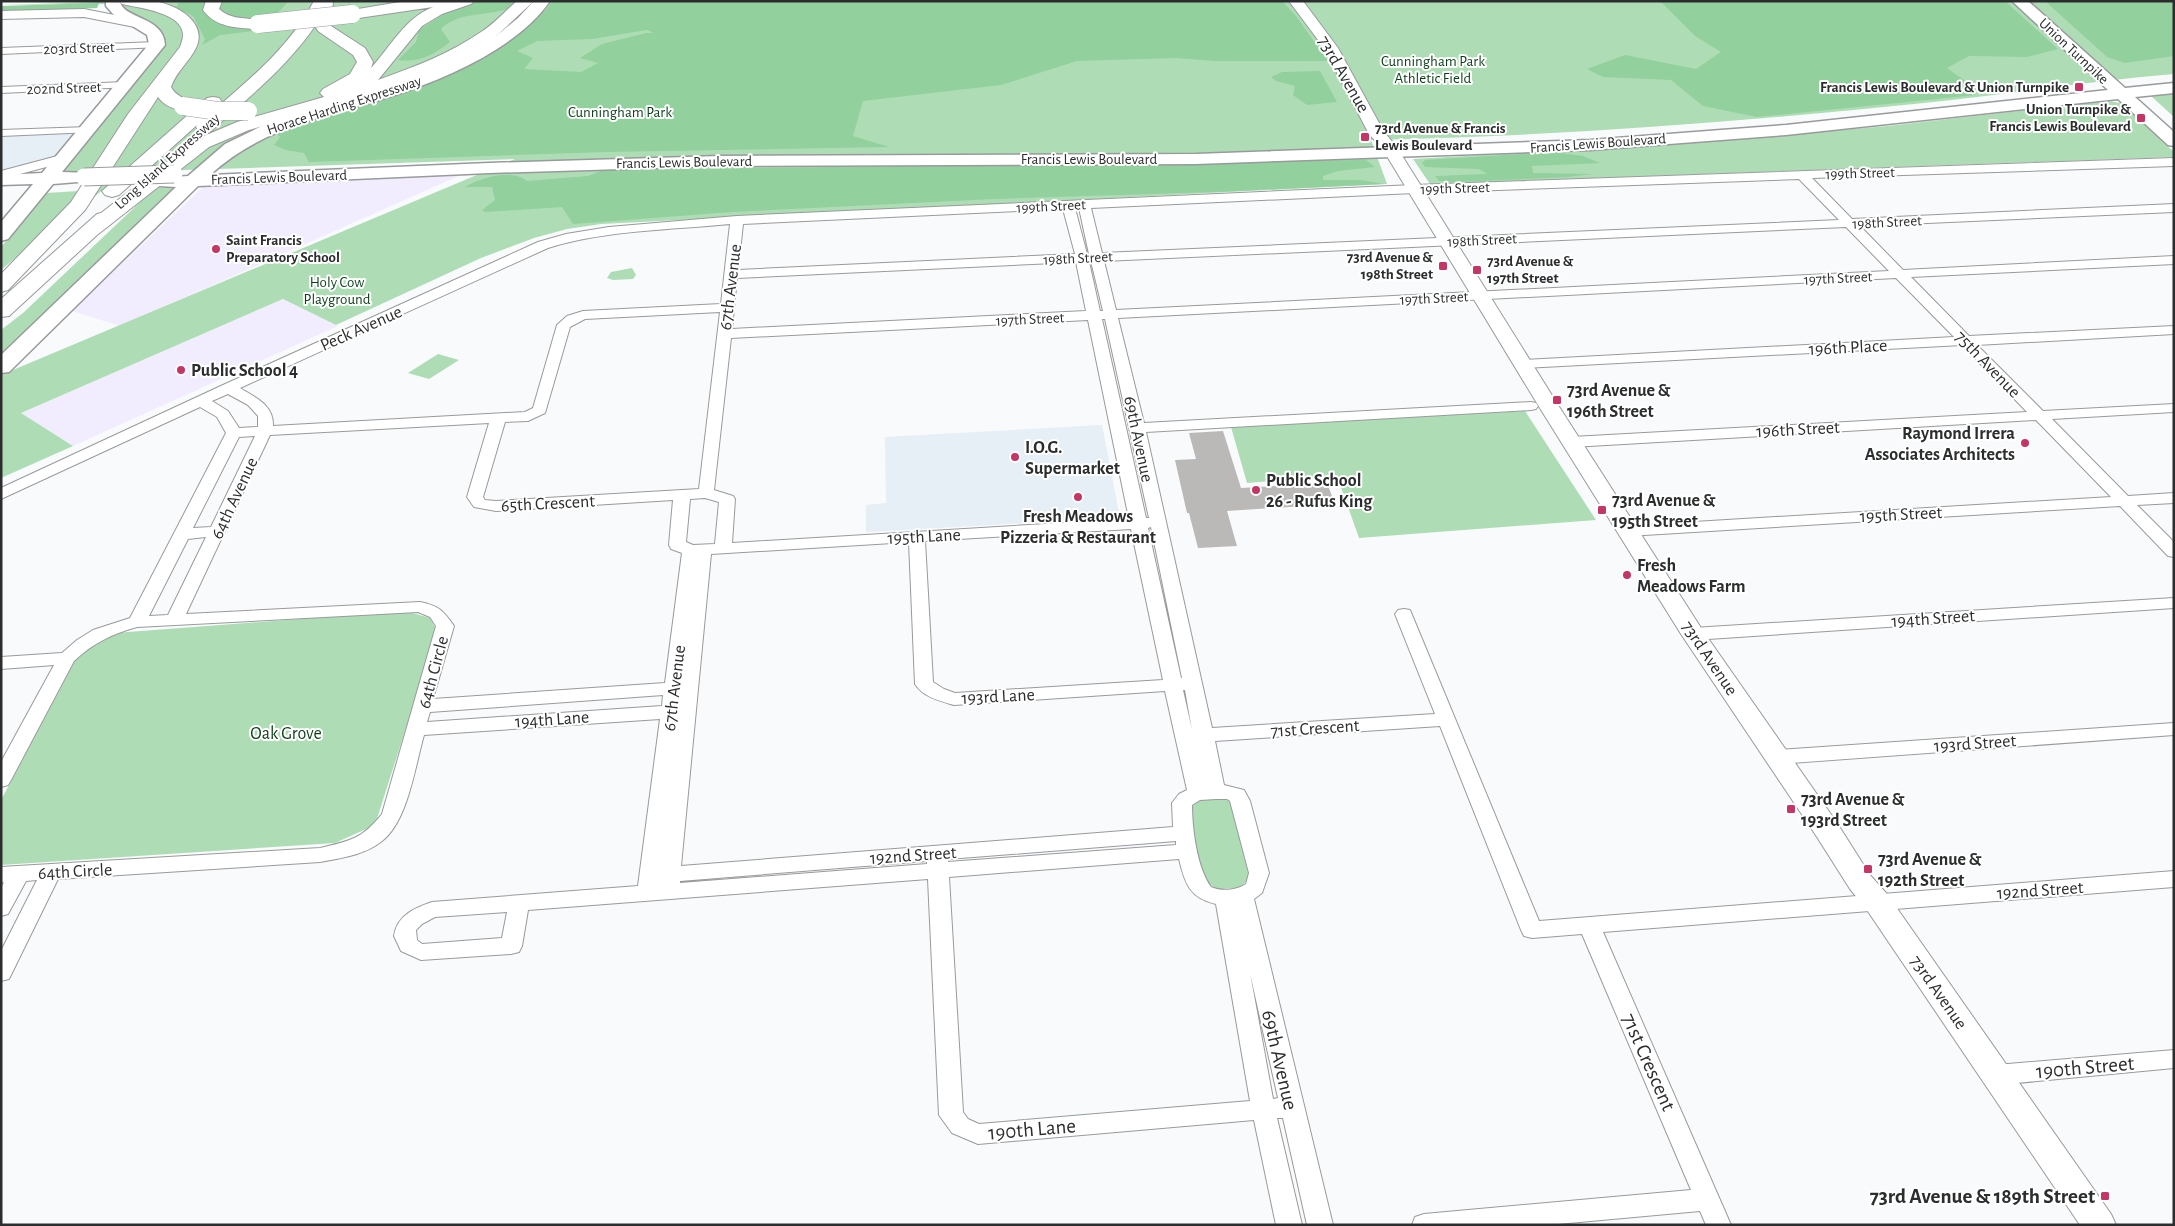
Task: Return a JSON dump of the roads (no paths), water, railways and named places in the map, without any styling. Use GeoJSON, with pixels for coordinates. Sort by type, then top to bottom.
{"type":"FeatureCollection","features":[{"type":"Feature","properties":{"kind":"highway","name":"Long Island Expressway"},"geometry":{"type":"LineString","coordinates":[[1,288],[256,63],[288,28],[304,1]]}},
{"type":"Feature","properties":{"kind":"highway","name":"Long Island Expressway"},"geometry":{"type":"LineString","coordinates":[[1,311],[284,55],[307,27],[324,1]]}},
{"type":"Feature","properties":{"kind":"highway"},"geometry":{"type":"LineString","coordinates":[[118,3],[167,10],[179,16],[187,24],[191,32],[191,42],[162,87],[166,97],[183,106],[218,111],[248,111],[290,104],[319,96],[343,86],[359,74],[364,66],[362,56],[329,33],[322,25],[324,1]]}},
{"type":"Feature","properties":{"kind":"highway"},"geometry":{"type":"LineString","coordinates":[[213,2],[211,10],[218,17],[236,22],[258,24],[352,14],[439,1]]}},
{"type":"Feature","properties":{"kind":"highway"},"geometry":{"type":"LineString","coordinates":[[310,107],[344,95],[365,84],[380,70],[412,26],[436,12],[466,1]]}},
{"type":"Feature","properties":{"kind":"highway"},"geometry":{"type":"LineString","coordinates":[[90,231],[203,143],[243,126],[385,84],[440,62],[488,34],[526,1]]}},
{"type":"Feature","properties":{"kind":"highway"},"geometry":{"type":"LineString","coordinates":[[1,288],[78,206],[134,118],[181,58]]}},
{"type":"Feature","properties":{"kind":"main road","name":"Horace Harding Expressway"},"geometry":{"type":"LineString","coordinates":[[1,367],[198,176],[231,148],[270,129],[396,89],[466,60],[512,31],[543,1]]}},
{"type":"Feature","properties":{"kind":"main road","name":"Union Turnpike"},"geometry":{"type":"LineString","coordinates":[[2019,1],[2124,90],[2174,126]]}},
{"type":"Feature","properties":{"kind":"main road","name":"Union Turnpike"},"geometry":{"type":"LineString","coordinates":[[2033,1],[2081,41],[2124,90],[2174,141]]}},
{"type":"Feature","properties":{"kind":"main road"},"geometry":{"type":"LineString","coordinates":[[1,235],[158,45],[156,33],[145,25],[122,14],[118,3]]}},
{"type":"Feature","properties":{"kind":"main road","name":"Francis Lewis Boulevard"},"geometry":{"type":"LineString","coordinates":[[2124,90],[2174,80]]}},
{"type":"Feature","properties":{"kind":"main road","name":"Francis Lewis Boulevard"},"geometry":{"type":"LineString","coordinates":[[1,180],[45,182],[720,161],[1196,159],[1613,135],[1823,119],[2124,90],[2174,88]]}},
{"type":"Feature","properties":{"kind":"main road","name":"Francis Lewis Boulevard"},"geometry":{"type":"LineString","coordinates":[[1,189],[45,182]]}},
{"type":"Feature","properties":{"kind":"street","name":"73rd Avenue"},"geometry":{"type":"LineString","coordinates":[[1296,1],[1314,23],[1354,89],[1377,134],[1390,149],[1446,242],[1693,634],[1860,882],[1877,902],[2099,1225]]}},
{"type":"Feature","properties":{"kind":"street"},"geometry":{"type":"LineString","coordinates":[[1,15],[84,13],[145,25]]}},
{"type":"Feature","properties":{"kind":"street","name":"203rd Street"},"geometry":{"type":"LineString","coordinates":[[1,51],[158,45]]}},
{"type":"Feature","properties":{"kind":"street","name":"202nd Street"},"geometry":{"type":"LineString","coordinates":[[1,90],[126,86]]}},
{"type":"Feature","properties":{"kind":"street"},"geometry":{"type":"LineString","coordinates":[[1,134],[89,130]]}},
{"type":"Feature","properties":{"kind":"street"},"geometry":{"type":"LineString","coordinates":[[1,175],[65,158]]}},
{"type":"Feature","properties":{"kind":"street","name":"199th Street"},"geometry":{"type":"LineString","coordinates":[[737,220],[1414,189],[2174,162]]}},
{"type":"Feature","properties":{"kind":"street","name":"75th Avenue"},"geometry":{"type":"LineString","coordinates":[[1803,176],[2174,552]]}},
{"type":"Feature","properties":{"kind":"street","name":"69th Avenue"},"geometry":{"type":"LineString","coordinates":[[1084,204],[1094,316],[1148,523],[1183,684],[1204,736],[1207,793]]}},
{"type":"Feature","properties":{"kind":"street","name":"69th Avenue"},"geometry":{"type":"LineString","coordinates":[[1068,205],[1111,315],[1138,428],[1148,523]]}},
{"type":"Feature","properties":{"kind":"street","name":"198th Street"},"geometry":{"type":"LineString","coordinates":[[731,274],[2174,208]]}},
{"type":"Feature","properties":{"kind":"street","name":"67th Avenue"},"geometry":{"type":"LineString","coordinates":[[706,493],[737,220]]}},
{"type":"Feature","properties":{"kind":"street","name":"Peck Avenue"},"geometry":{"type":"LineString","coordinates":[[1,494],[228,388],[543,245],[566,238],[609,231],[737,220]]}},
{"type":"Feature","properties":{"kind":"street","name":"197th Street"},"geometry":{"type":"LineString","coordinates":[[724,334],[2174,260]]}},
{"type":"Feature","properties":{"kind":"street"},"geometry":{"type":"LineString","coordinates":[[234,433],[528,416],[540,410],[564,325],[572,319],[583,316],[727,308]]}},
{"type":"Feature","properties":{"kind":"street","name":"196th Place"},"geometry":{"type":"LineString","coordinates":[[1523,364],[2174,330]]}},
{"type":"Feature","properties":{"kind":"street"},"geometry":{"type":"LineString","coordinates":[[228,388],[253,402],[266,415],[265,431]]}},
{"type":"Feature","properties":{"kind":"street","name":"64th Avenue"},"geometry":{"type":"LineString","coordinates":[[137,622],[234,433],[223,414],[201,401]]}},
{"type":"Feature","properties":{"kind":"street"},"geometry":{"type":"LineString","coordinates":[[1138,428],[1531,406]]}},
{"type":"Feature","properties":{"kind":"street","name":"196th Street"},"geometry":{"type":"LineString","coordinates":[[1572,442],[2174,408]]}},
{"type":"Feature","properties":{"kind":"street","name":"65th Crescent"},"geometry":{"type":"LineString","coordinates":[[498,419],[475,497],[480,504],[496,506],[706,493]]}},
{"type":"Feature","properties":{"kind":"street","name":"64th Avenue"},"geometry":{"type":"LineString","coordinates":[[174,620],[265,431]]}},
{"type":"Feature","properties":{"kind":"street"},"geometry":{"type":"LineString","coordinates":[[706,493],[727,499],[723,548]]}},
{"type":"Feature","properties":{"kind":"street"},"geometry":{"type":"LineString","coordinates":[[682,495],[676,546],[697,549]]}},
{"type":"Feature","properties":{"kind":"street","name":"195th Street"},"geometry":{"type":"LineString","coordinates":[[1628,531],[2174,498]]}},
{"type":"Feature","properties":{"kind":"street","name":"195th Lane"},"geometry":{"type":"LineString","coordinates":[[697,549],[1148,523]]}},
{"type":"Feature","properties":{"kind":"street"},"geometry":{"type":"LineString","coordinates":[[183,534],[218,531]]}},
{"type":"Feature","properties":{"kind":"street","name":"193rd Lane"},"geometry":{"type":"LineString","coordinates":[[917,537],[924,684],[937,693],[954,699],[1183,684]]}},
{"type":"Feature","properties":{"kind":"street","name":"67th Avenue"},"geometry":{"type":"LineString","coordinates":[[662,885],[697,549]]}},
{"type":"Feature","properties":{"kind":"street","name":"194th Street"},"geometry":{"type":"LineString","coordinates":[[1693,634],[2174,603]]}},
{"type":"Feature","properties":{"kind":"street","name":"64th Circle"},"geometry":{"type":"LineString","coordinates":[[1,780],[67,658],[82,642],[110,628],[137,622],[420,607],[436,613],[445,626],[392,816],[375,836],[352,848],[320,855],[51,873],[10,874]]}},
{"type":"Feature","properties":{"kind":"street"},"geometry":{"type":"LineString","coordinates":[[1404,614],[1532,930],[1877,902]]}},
{"type":"Feature","properties":{"kind":"street"},"geometry":{"type":"LineString","coordinates":[[1,663],[67,658]]}},
{"type":"Feature","properties":{"kind":"street","name":"69th Avenue"},"geometry":{"type":"LineString","coordinates":[[1183,684],[1184,737],[1207,793]]}},
{"type":"Feature","properties":{"kind":"street","name":"194th Lane"},"geometry":{"type":"LineString","coordinates":[[424,706],[682,688]]}},
{"type":"Feature","properties":{"kind":"street","name":"67th Avenue"},"geometry":{"type":"LineString","coordinates":[[662,885],[679,711]]}},
{"type":"Feature","properties":{"kind":"street","name":"194th Lane"},"geometry":{"type":"LineString","coordinates":[[417,729],[679,711]]}},
{"type":"Feature","properties":{"kind":"street","name":"71st Crescent"},"geometry":{"type":"LineString","coordinates":[[1184,737],[1447,719]]}},
{"type":"Feature","properties":{"kind":"street","name":"193rd Street"},"geometry":{"type":"LineString","coordinates":[[1777,757],[2174,729]]}},
{"type":"Feature","properties":{"kind":"street"},"geometry":{"type":"LineString","coordinates":[[1228,792],[1237,795],[1240,801],[1259,873],[1258,881],[1253,890],[1233,896],[1213,896],[1204,892],[1196,882],[1187,842],[1182,804],[1187,797],[1207,793],[1228,792]]}},
{"type":"Feature","properties":{"kind":"street","name":"192nd Street"},"geometry":{"type":"LineString","coordinates":[[519,903],[512,946],[421,952],[407,945],[405,940],[405,931],[410,923],[415,918],[431,910],[519,903],[662,885],[1187,842]]}},
{"type":"Feature","properties":{"kind":"street","name":"190th Lane"},"geometry":{"type":"LineString","coordinates":[[937,861],[951,1115],[960,1126],[978,1134],[1291,1107]]}},
{"type":"Feature","properties":{"kind":"street"},"geometry":{"type":"LineString","coordinates":[[1,973],[51,873]]}},
{"type":"Feature","properties":{"kind":"street"},"geometry":{"type":"LineString","coordinates":[[1,908],[10,874]]}},
{"type":"Feature","properties":{"kind":"street","name":"192nd Street"},"geometry":{"type":"LineString","coordinates":[[1877,902],[2174,879]]}},
{"type":"Feature","properties":{"kind":"street","name":"69th Avenue"},"geometry":{"type":"LineString","coordinates":[[1233,896],[1291,1107],[1320,1225]]}},
{"type":"Feature","properties":{"kind":"street","name":"69th Avenue"},"geometry":{"type":"LineString","coordinates":[[1233,896],[1263,1109],[1289,1225]]}},
{"type":"Feature","properties":{"kind":"street","name":"71st Crescent"},"geometry":{"type":"LineString","coordinates":[[1589,926],[1719,1225]]}},
{"type":"Feature","properties":{"kind":"street","name":"190th Street"},"geometry":{"type":"LineString","coordinates":[[1996,1075],[2174,1060]]}},
{"type":"Feature","properties":{"kind":"street"},"geometry":{"type":"LineString","coordinates":[[1424,1225],[1708,1199]]}},
{"type":"Feature","properties":{"kind":"place","name":"Francis Lewis Boulevard & Union Turnpike"},"geometry":{"type":"Point","coordinates":[2079,87]}},
{"type":"Feature","properties":{"kind":"place","name":"Union Turnpike & Francis Lewis Boulevard"},"geometry":{"type":"Point","coordinates":[2141,118]}},
{"type":"Feature","properties":{"kind":"place","name":"73rd Avenue & Francis Lewis Boulevard"},"geometry":{"type":"Point","coordinates":[1365,137]}},
{"type":"Feature","properties":{"kind":"place","name":"Saint Francis Preparatory School"},"geometry":{"type":"Point","coordinates":[216,249]}},
{"type":"Feature","properties":{"kind":"place","name":"73rd Avenue & 198th Street"},"geometry":{"type":"Point","coordinates":[1443,266]}},
{"type":"Feature","properties":{"kind":"place","name":"73rd Avenue & 197th Street"},"geometry":{"type":"Point","coordinates":[1477,270]}},
{"type":"Feature","properties":{"kind":"place","name":"Public School 4"},"geometry":{"type":"Point","coordinates":[181,370]}},
{"type":"Feature","properties":{"kind":"place","name":"73rd Avenue & 196th Street"},"geometry":{"type":"Point","coordinates":[1557,400]}},
{"type":"Feature","properties":{"kind":"place","name":"Raymond Irrera Associates Architects"},"geometry":{"type":"Point","coordinates":[2025,443]}},
{"type":"Feature","properties":{"kind":"place","name":"I.O.G. Supermarket"},"geometry":{"type":"Point","coordinates":[1015,457]}},
{"type":"Feature","properties":{"kind":"place","name":"Public School 26 - Rufus King"},"geometry":{"type":"Point","coordinates":[1256,490]}},
{"type":"Feature","properties":{"kind":"place","name":"Fresh Meadows Pizzeria & Restaurant"},"geometry":{"type":"Point","coordinates":[1078,497]}},
{"type":"Feature","properties":{"kind":"place","name":"73rd Avenue & 195th Street"},"geometry":{"type":"Point","coordinates":[1602,510]}},
{"type":"Feature","properties":{"kind":"place","name":"Fresh Meadows Farm"},"geometry":{"type":"Point","coordinates":[1627,575]}},
{"type":"Feature","properties":{"kind":"place","name":"73rd Avenue & 193rd Street"},"geometry":{"type":"Point","coordinates":[1791,809]}},
{"type":"Feature","properties":{"kind":"place","name":"73rd Avenue & 192th Street"},"geometry":{"type":"Point","coordinates":[1868,869]}},
{"type":"Feature","properties":{"kind":"place","name":"73rd Avenue & 189th Street"},"geometry":{"type":"Point","coordinates":[2105,1196]}},
{"type":"Feature","properties":{"kind":"park label","name":"Cunningham Park Athletic Field"},"geometry":{"type":"Point","coordinates":[1433,70]}},
{"type":"Feature","properties":{"kind":"park label","name":"Cunningham Park"},"geometry":{"type":"Point","coordinates":[620,112]}},
{"type":"Feature","properties":{"kind":"park label","name":"Holy Cow Playground"},"geometry":{"type":"Point","coordinates":[337,290]}},
{"type":"Feature","properties":{"kind":"park label","name":"Oak Grove"},"geometry":{"type":"Point","coordinates":[286,733]}}]}
